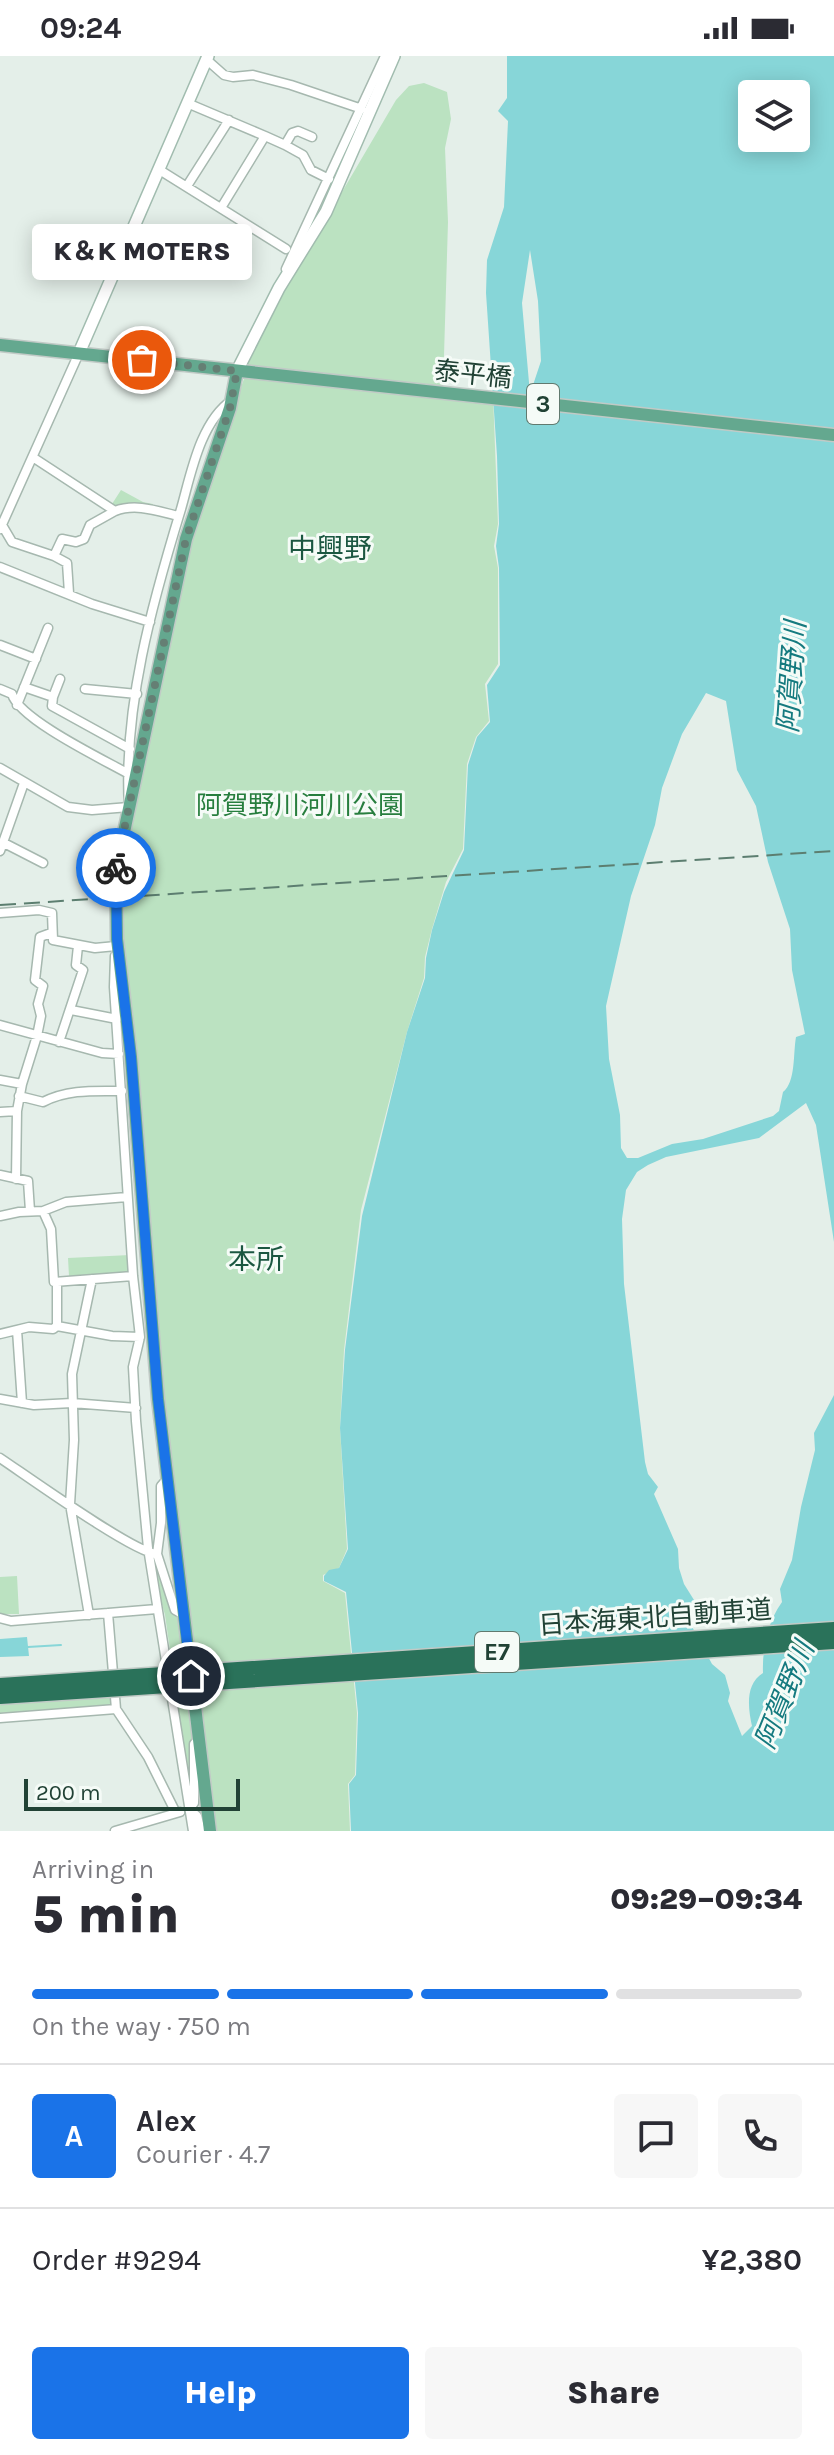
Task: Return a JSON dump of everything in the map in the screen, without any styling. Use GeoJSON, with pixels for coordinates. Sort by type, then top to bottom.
{"type":"FeatureCollection","features":[{"type":"Feature","properties":{"kind":"highway","name":"日本海東北自動車道"},"geometry":{"type":"LineString","coordinates":[[0,1685],[834,1629]]}},
{"type":"Feature","properties":{"kind":"highway","name":"日本海東北自動車道"},"geometry":{"type":"LineString","coordinates":[[0,1697],[834,1642]]}},
{"type":"Feature","properties":{"kind":"main road","name":"3"},"geometry":{"type":"LineString","coordinates":[[0,345],[237,371]]}},
{"type":"Feature","properties":{"kind":"main road","name":"泰平橋"},"geometry":{"type":"LineString","coordinates":[[237,371],[834,435]]}},
{"type":"Feature","properties":{"kind":"main road"},"geometry":{"type":"LineString","coordinates":[[210,1831],[158,1399],[131,1057],[117,943],[116,870],[186,539],[232,400],[237,371]]}},
{"type":"Feature","properties":{"kind":"street"},"geometry":{"type":"LineString","coordinates":[[284,281],[284,272],[385,56]]}},
{"type":"Feature","properties":{"kind":"street"},"geometry":{"type":"LineString","coordinates":[[237,371],[284,281],[326,212],[394,56]]}},
{"type":"Feature","properties":{"kind":"street"},"geometry":{"type":"LineString","coordinates":[[69,593],[67,563],[12,542],[1,527],[34,458],[207,58],[224,75],[253,75],[362,109]]}},
{"type":"Feature","properties":{"kind":"street"},"geometry":{"type":"LineString","coordinates":[[187,103],[285,145],[303,155],[311,170],[329,179]]}},
{"type":"Feature","properties":{"kind":"street"},"geometry":{"type":"LineString","coordinates":[[187,186],[229,120]]}},
{"type":"Feature","properties":{"kind":"street"},"geometry":{"type":"LineString","coordinates":[[285,145],[292,133],[298,131],[312,137]]}},
{"type":"Feature","properties":{"kind":"street"},"geometry":{"type":"LineString","coordinates":[[221,208],[265,136]]}},
{"type":"Feature","properties":{"kind":"street"},"geometry":{"type":"LineString","coordinates":[[158,169],[286,249]]}},
{"type":"Feature","properties":{"kind":"street"},"geometry":{"type":"LineString","coordinates":[[0,768],[68,807],[92,810],[129,807],[127,773],[150,622],[178,516],[209,426],[232,400]]}},
{"type":"Feature","properties":{"kind":"street"},"geometry":{"type":"LineString","coordinates":[[34,458],[115,511]]}},
{"type":"Feature","properties":{"kind":"street"},"geometry":{"type":"LineString","coordinates":[[0,503],[9,509]]}},
{"type":"Feature","properties":{"kind":"street"},"geometry":{"type":"LineString","coordinates":[[54,556],[62,539],[76,542],[84,539],[90,525],[127,507],[178,516]]}},
{"type":"Feature","properties":{"kind":"street"},"geometry":{"type":"LineString","coordinates":[[0,567],[92,604],[150,622]]}},
{"type":"Feature","properties":{"kind":"street"},"geometry":{"type":"LineString","coordinates":[[17,705],[48,628]]}},
{"type":"Feature","properties":{"kind":"street"},"geometry":{"type":"LineString","coordinates":[[0,645],[36,659]]}},
{"type":"Feature","properties":{"kind":"street"},"geometry":{"type":"LineString","coordinates":[[60,679],[52,706],[130,749]]}},
{"type":"Feature","properties":{"kind":"street"},"geometry":{"type":"LineString","coordinates":[[24,687],[53,697]]}},
{"type":"Feature","properties":{"kind":"street"},"geometry":{"type":"LineString","coordinates":[[0,689],[12,694],[17,705],[63,737],[127,773]]}},
{"type":"Feature","properties":{"kind":"street"},"geometry":{"type":"LineString","coordinates":[[85,689],[137,694]]}},
{"type":"Feature","properties":{"kind":"street"},"geometry":{"type":"LineString","coordinates":[[24,783],[2,847],[43,863]]}},
{"type":"Feature","properties":{"kind":"street"},"geometry":{"type":"LineString","coordinates":[[0,913],[39,910],[52,913],[53,940],[78,946],[117,943],[114,971],[127,1197],[140,1337],[133,1367],[136,1408],[157,1609],[193,1831]]}},
{"type":"Feature","properties":{"kind":"street"},"geometry":{"type":"LineString","coordinates":[[16,1179],[19,1096],[41,1016],[38,1004],[43,986],[35,980],[36,964],[40,937],[51,933]]}},
{"type":"Feature","properties":{"kind":"street"},"geometry":{"type":"LineString","coordinates":[[59,1042],[83,970],[76,965],[78,946]]}},
{"type":"Feature","properties":{"kind":"street"},"geometry":{"type":"LineString","coordinates":[[71,1010],[117,1019]]}},
{"type":"Feature","properties":{"kind":"street"},"geometry":{"type":"LineString","coordinates":[[0,1025],[102,1053],[119,1054]]}},
{"type":"Feature","properties":{"kind":"street"},"geometry":{"type":"LineString","coordinates":[[0,1080],[22,1084]]}},
{"type":"Feature","properties":{"kind":"street"},"geometry":{"type":"LineString","coordinates":[[19,1096],[43,1102],[58,1094],[122,1091]]}},
{"type":"Feature","properties":{"kind":"street"},"geometry":{"type":"LineString","coordinates":[[0,1112],[17,1111]]}},
{"type":"Feature","properties":{"kind":"street"},"geometry":{"type":"LineString","coordinates":[[0,1175],[28,1181],[30,1211]]}},
{"type":"Feature","properties":{"kind":"street"},"geometry":{"type":"LineString","coordinates":[[0,1216],[43,1211],[66,1202],[127,1197]]}},
{"type":"Feature","properties":{"kind":"street"},"geometry":{"type":"LineString","coordinates":[[43,1211],[51,1229],[54,1282],[57,1282],[57,1326]]}},
{"type":"Feature","properties":{"kind":"street"},"geometry":{"type":"LineString","coordinates":[[57,1282],[133,1276]]}},
{"type":"Feature","properties":{"kind":"street"},"geometry":{"type":"LineString","coordinates":[[89,1615],[70,1504],[74,1440],[72,1374],[92,1279]]}},
{"type":"Feature","properties":{"kind":"street"},"geometry":{"type":"LineString","coordinates":[[0,1334],[29,1327],[53,1329],[57,1326],[112,1336],[140,1337]]}},
{"type":"Feature","properties":{"kind":"street"},"geometry":{"type":"LineString","coordinates":[[17,1330],[22,1403]]}},
{"type":"Feature","properties":{"kind":"street"},"geometry":{"type":"LineString","coordinates":[[0,1399],[22,1403],[136,1408]]}},
{"type":"Feature","properties":{"kind":"street"},"geometry":{"type":"LineString","coordinates":[[0,1458],[153,1554]]}},
{"type":"Feature","properties":{"kind":"street"},"geometry":{"type":"LineString","coordinates":[[167,1479],[161,1486],[161,1523],[153,1554],[175,1610],[184,1615]]}},
{"type":"Feature","properties":{"kind":"street"},"geometry":{"type":"LineString","coordinates":[[0,1618],[11,1621],[157,1609]]}},
{"type":"Feature","properties":{"kind":"street"},"geometry":{"type":"LineString","coordinates":[[108,1613],[116,1709],[148,1757],[176,1813]]}},
{"type":"Feature","properties":{"kind":"street"},"geometry":{"type":"LineString","coordinates":[[0,1718],[116,1709]]}},
{"type":"Feature","properties":{"kind":"street"},"geometry":{"type":"LineString","coordinates":[[115,1831],[189,1809],[194,1803],[194,1744],[199,1738]]}},
{"type":"Feature","properties":{"kind":"street"},"geometry":{"type":"LineString","coordinates":[[189,1809],[197,1816],[201,1831]]}},
{"type":"Feature","properties":{"kind":"green space","name":"阿賀野川河川公園"},"geometry":{"type":"Polygon","coordinates":[[[424,83],[447,92],[451,119],[445,148],[448,222],[443,389],[493,395],[498,524],[494,546],[498,568],[498,664],[485,684],[489,721],[476,737],[467,764],[463,849],[446,882],[432,929],[424,978],[361,1210],[344,1350],[340,1427],[347,1549],[339,1568],[323,1575],[323,1581],[345,1593],[357,1713],[355,1775],[348,1784],[350,1831],[217,1831],[179,1557],[120,951],[119,871],[190,538],[247,364],[279,298],[396,100],[409,86],[424,83]]]}},
{"type":"Feature","properties":{"kind":"green space"},"geometry":{"type":"Polygon","coordinates":[[[121,490],[153,504],[153,507],[123,504],[116,507],[112,504],[121,490]]]}},
{"type":"Feature","properties":{"kind":"green space"},"geometry":{"type":"Polygon","coordinates":[[[130,1255],[131,1273],[69,1276],[68,1258],[130,1255]]]}},
{"type":"Feature","properties":{"kind":"green space"},"geometry":{"type":"Polygon","coordinates":[[[162,1570],[173,1612],[180,1620],[185,1658],[171,1657],[165,1615],[153,1571],[162,1570]]]}},
{"type":"Feature","properties":{"kind":"green space"},"geometry":{"type":"Polygon","coordinates":[[[17,1576],[19,1614],[0,1614],[0,1577],[17,1576]]]}},
{"type":"Feature","properties":{"kind":"green space"},"geometry":{"type":"Polygon","coordinates":[[[190,1691],[196,1728],[191,1803],[173,1692],[190,1691]]]}},
{"type":"Feature","properties":{"kind":"green space"},"geometry":{"type":"Polygon","coordinates":[[[113,1696],[114,1704],[111,1706],[0,1713],[0,1704],[113,1696]]]}},
{"type":"Feature","properties":{"kind":"water","name":"阿賀野川"},"geometry":{"type":"Polygon","coordinates":[[[507,56],[834,56],[834,1242],[816,1125],[806,1103],[759,1138],[666,1157],[648,1165],[637,1172],[626,1190],[622,1219],[624,1284],[645,1462],[648,1474],[658,1487],[654,1494],[678,1549],[684,1584],[694,1600],[689,1621],[712,1664],[725,1675],[730,1693],[728,1701],[742,1736],[752,1726],[751,1690],[753,1683],[763,1673],[767,1636],[782,1602],[780,1589],[792,1560],[815,1450],[814,1433],[834,1395],[834,1831],[351,1831],[349,1784],[356,1775],[358,1713],[346,1592],[324,1581],[324,1576],[329,1570],[339,1568],[348,1549],[340,1428],[345,1350],[362,1216],[407,1032],[425,978],[432,930],[444,892],[464,850],[468,765],[477,737],[490,722],[487,685],[500,665],[497,456],[486,293],[487,260],[504,207],[508,121],[498,111],[507,98],[507,56]],[[530,250],[522,303],[530,394],[541,361],[538,301],[530,250]],[[706,693],[682,734],[662,788],[655,825],[631,896],[606,1006],[609,1059],[620,1115],[621,1148],[627,1158],[638,1158],[672,1144],[703,1139],[773,1116],[779,1111],[783,1092],[790,1081],[796,1037],[805,1034],[792,970],[790,929],[768,862],[756,806],[737,770],[726,701],[706,693]]]}},
{"type":"Feature","properties":{"kind":"water"},"geometry":{"type":"Polygon","coordinates":[[[27,1637],[29,1656],[0,1657],[0,1639],[27,1637]]]}},
{"type":"Feature","properties":{"kind":"waterway"},"geometry":{"type":"LineString","coordinates":[[28,1647],[61,1645]]}},
{"type":"Feature","properties":{"kind":"railway"},"geometry":{"type":"LineString","coordinates":[[0,905],[834,851]]}},
{"type":"Feature","properties":{"kind":"way so far"},"geometry":{"type":"LineString","coordinates":[[116,868],[186,539],[230,408],[237,371],[142,360]]}},
{"type":"Feature","properties":{"kind":"place","name":"K＆K MOTERS"},"geometry":{"type":"Point","coordinates":[142,360]}},
{"type":"Feature","properties":{"kind":"district","name":"中興野"},"geometry":{"type":"Point","coordinates":[330,548]}},
{"type":"Feature","properties":{"kind":"district","name":"本所"},"geometry":{"type":"Point","coordinates":[256,1259]}},
{"type":"Feature","properties":{"kind":"route"},"geometry":{"type":"LineString","coordinates":[[116,868],[117,939],[131,1057],[158,1399],[191,1676]]}}]}
